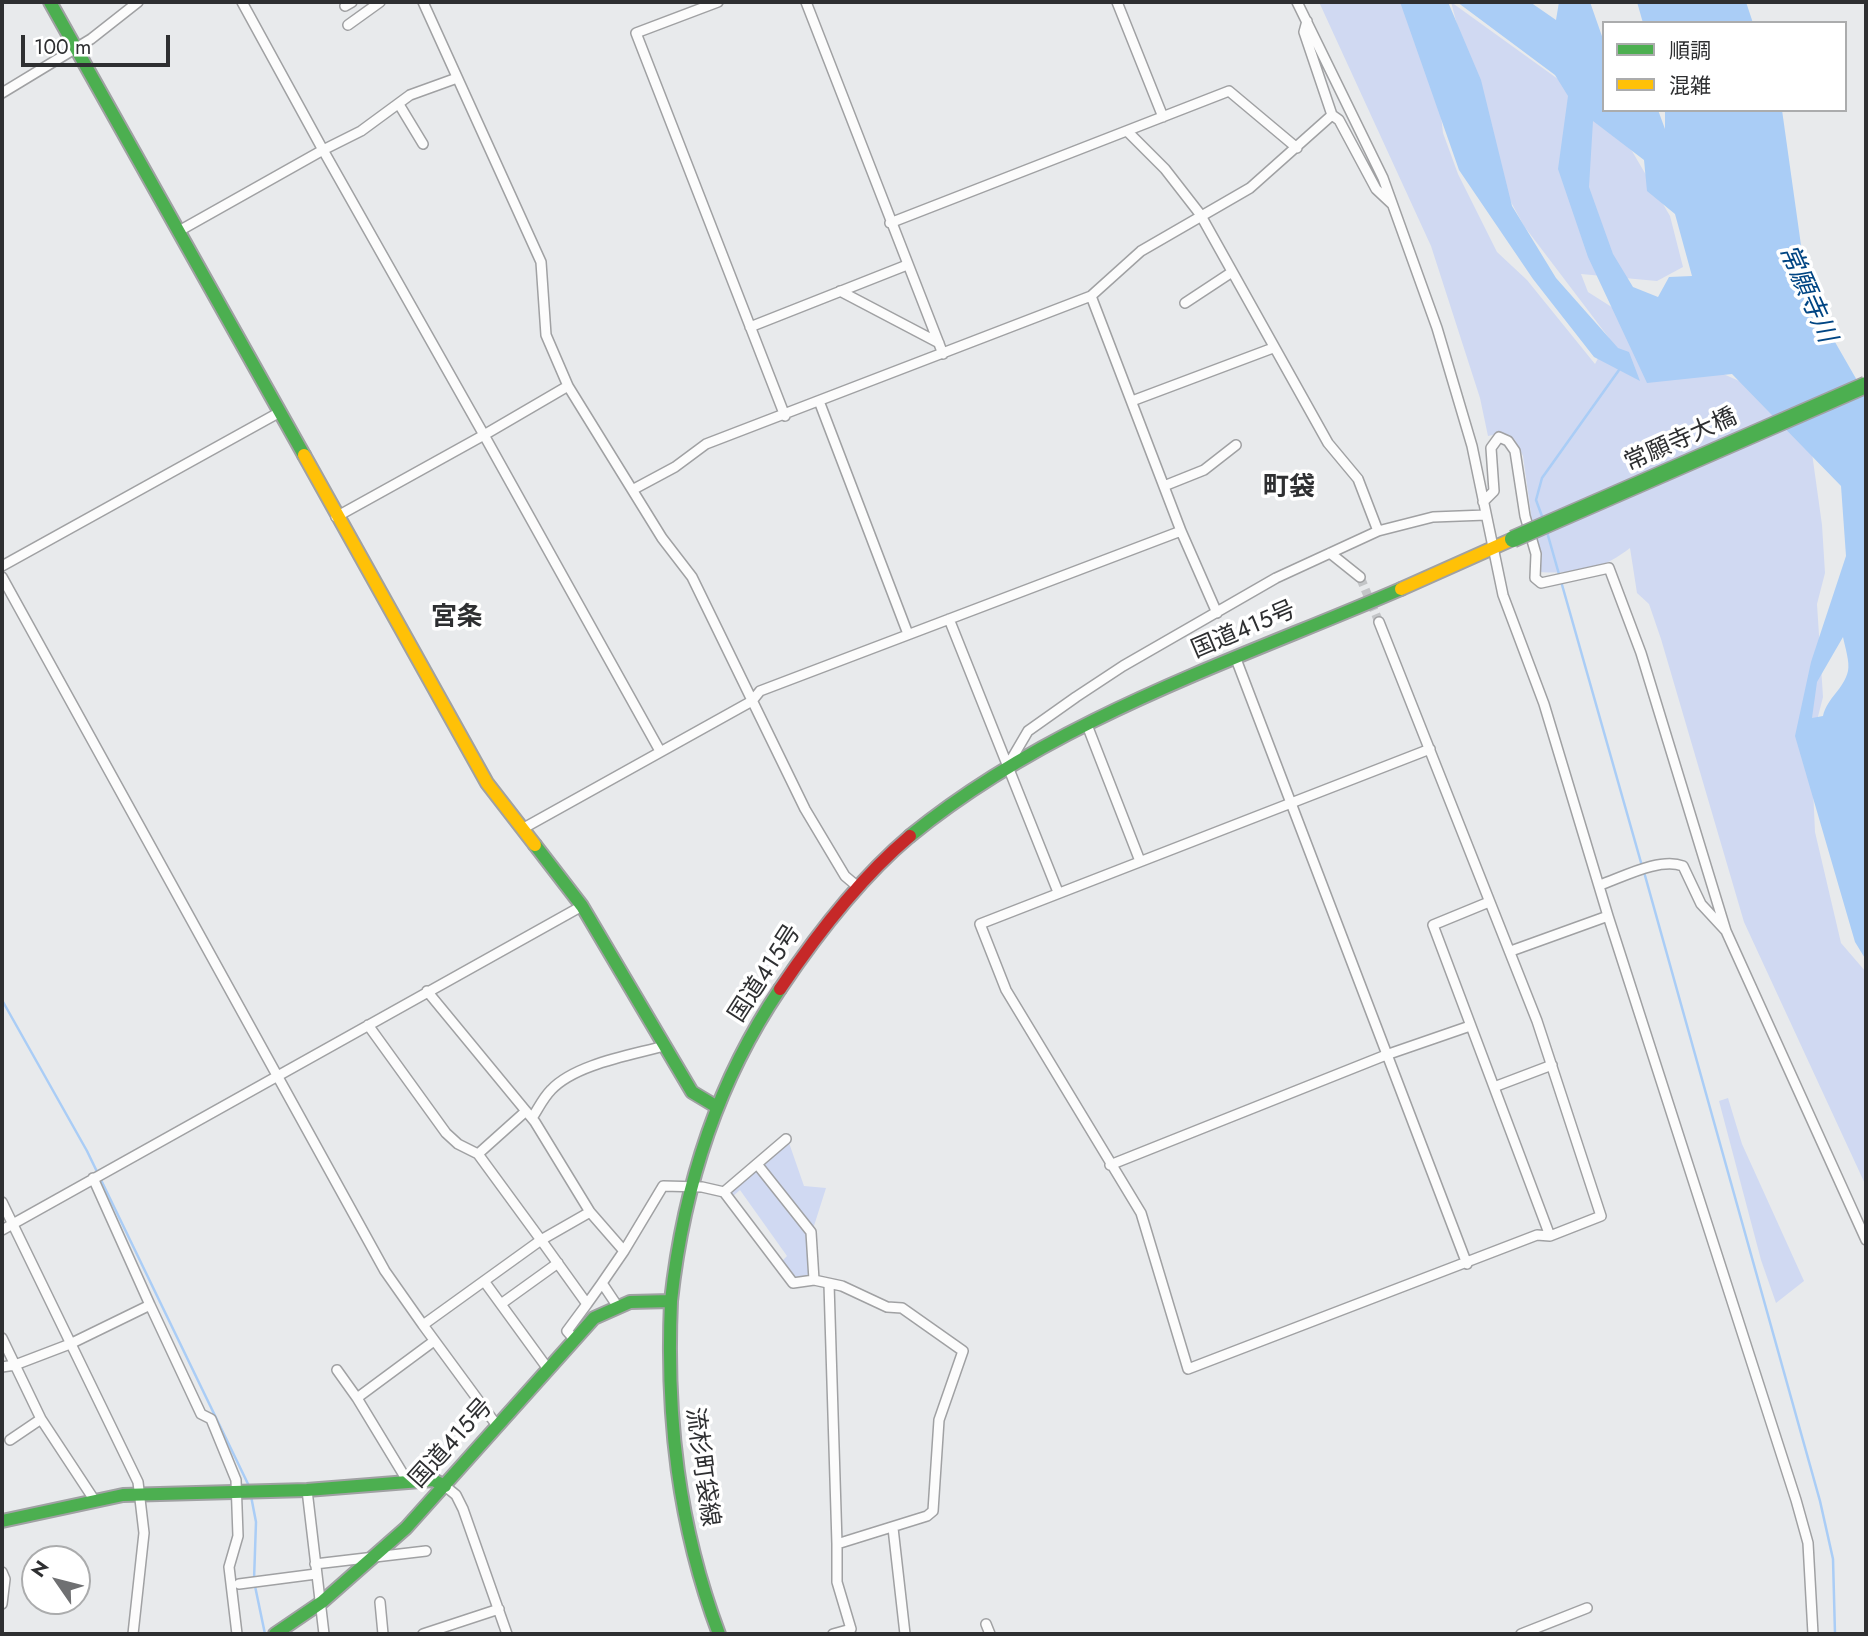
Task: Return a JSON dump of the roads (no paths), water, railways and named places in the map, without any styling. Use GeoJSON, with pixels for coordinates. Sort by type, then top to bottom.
{"type":"FeatureCollection","features":[{"type":"Feature","properties":{"kind":"main road"},"geometry":{"type":"LineString","coordinates":[[50,2],[487,783],[582,906],[692,1092],[718,1107]]}},
{"type":"Feature","properties":{"kind":"main road","name":"常願寺大橋"},"geometry":{"type":"LineString","coordinates":[[1513,539],[1866,386]]}},
{"type":"Feature","properties":{"kind":"main road","name":"国道415号"},"geometry":{"type":"LineString","coordinates":[[275,1634],[321,1604],[376,1559],[445,1486],[594,1318],[617,1304],[639,1299],[671,1301],[690,1188],[718,1107],[768,1007],[810,944],[858,887],[915,832],[964,793],[1009,764],[1087,725],[1513,539]]}},
{"type":"Feature","properties":{"kind":"main road","name":"流杉町袋線"},"geometry":{"type":"LineString","coordinates":[[671,1301],[668,1382],[676,1489],[696,1567],[719,1634]]}},
{"type":"Feature","properties":{"kind":"main road"},"geometry":{"type":"LineString","coordinates":[[2,1521],[95,1501],[141,1495],[307,1490],[433,1480],[445,1486]]}},
{"type":"Feature","properties":{"kind":"street"},"geometry":{"type":"LineString","coordinates":[[2,93],[76,48],[138,2]]}},
{"type":"Feature","properties":{"kind":"street"},"geometry":{"type":"LineString","coordinates":[[242,2],[660,751]]}},
{"type":"Feature","properties":{"kind":"street"},"geometry":{"type":"LineString","coordinates":[[348,25],[380,2]]}},
{"type":"Feature","properties":{"kind":"street"},"geometry":{"type":"LineString","coordinates":[[423,2],[457,78],[472,104],[541,262],[546,335],[568,386],[662,538],[692,577],[805,809],[845,876],[858,887]]}},
{"type":"Feature","properties":{"kind":"street"},"geometry":{"type":"LineString","coordinates":[[718,2],[636,33],[785,416]]}},
{"type":"Feature","properties":{"kind":"street"},"geometry":{"type":"LineString","coordinates":[[806,2],[943,354]]}},
{"type":"Feature","properties":{"kind":"street"},"geometry":{"type":"LineString","coordinates":[[1117,2],[1163,117]]}},
{"type":"Feature","properties":{"kind":"street"},"geometry":{"type":"LineString","coordinates":[[1297,2],[1348,101],[1392,204],[1437,328],[1472,446],[1503,596],[1544,704],[1608,916],[1796,1500],[1811,1566],[1813,1634]]}},
{"type":"Feature","properties":{"kind":"street"},"geometry":{"type":"LineString","coordinates":[[1307,21],[1304,32],[1332,115],[1339,120],[1376,189],[1392,204]]}},
{"type":"Feature","properties":{"kind":"street"},"geometry":{"type":"LineString","coordinates":[[179,231],[361,131],[400,106],[410,95],[457,78]]}},
{"type":"Feature","properties":{"kind":"street"},"geometry":{"type":"LineString","coordinates":[[890,223],[1229,91],[1297,148]]}},
{"type":"Feature","properties":{"kind":"street"},"geometry":{"type":"LineString","coordinates":[[400,106],[424,144]]}},
{"type":"Feature","properties":{"kind":"street"},"geometry":{"type":"LineString","coordinates":[[634,489],[675,467],[706,444],[785,416],[1091,296],[1140,251],[1200,214],[1250,188],[1332,115]]}},
{"type":"Feature","properties":{"kind":"street"},"geometry":{"type":"LineString","coordinates":[[1127,131],[1165,169],[1200,214],[1328,443],[1358,479],[1378,531]]}},
{"type":"Feature","properties":{"kind":"street"},"geometry":{"type":"LineString","coordinates":[[750,327],[907,265]]}},
{"type":"Feature","properties":{"kind":"street"},"geometry":{"type":"LineString","coordinates":[[1185,303],[1232,272]]}},
{"type":"Feature","properties":{"kind":"street"},"geometry":{"type":"LineString","coordinates":[[840,291],[939,343]]}},
{"type":"Feature","properties":{"kind":"street"},"geometry":{"type":"LineString","coordinates":[[1091,296],[1181,531],[1217,613]]}},
{"type":"Feature","properties":{"kind":"street"},"geometry":{"type":"LineString","coordinates":[[1132,401],[1273,348]]}},
{"type":"Feature","properties":{"kind":"street"},"geometry":{"type":"LineString","coordinates":[[336,517],[568,386]]}},
{"type":"Feature","properties":{"kind":"street"},"geometry":{"type":"LineString","coordinates":[[819,401],[908,634]]}},
{"type":"Feature","properties":{"kind":"street"},"geometry":{"type":"LineString","coordinates":[[2,566],[280,412]]}},
{"type":"Feature","properties":{"kind":"street"},"geometry":{"type":"LineString","coordinates":[[1483,502],[1494,491],[1491,447],[1499,437],[1508,441],[1516,451],[1525,516],[1536,554],[1535,578],[1541,583],[1552,583],[1609,568],[1641,653],[1726,931],[1866,1240]]}},
{"type":"Feature","properties":{"kind":"street"},"geometry":{"type":"LineString","coordinates":[[1164,486],[1205,470],[1236,445]]}},
{"type":"Feature","properties":{"kind":"street"},"geometry":{"type":"LineString","coordinates":[[1009,764],[1028,731],[1123,666],[1330,552],[1378,531],[1433,517],[1486,515]]}},
{"type":"Feature","properties":{"kind":"street"},"geometry":{"type":"LineString","coordinates":[[522,829],[752,701],[760,691],[1181,531]]}},
{"type":"Feature","properties":{"kind":"street"},"geometry":{"type":"LineString","coordinates":[[1330,552],[1360,577]]}},
{"type":"Feature","properties":{"kind":"street"},"geometry":{"type":"LineString","coordinates":[[2,577],[385,1271],[498,1427]]}},
{"type":"Feature","properties":{"kind":"street"},"geometry":{"type":"LineString","coordinates":[[948,619],[1009,764],[1058,892]]}},
{"type":"Feature","properties":{"kind":"street"},"geometry":{"type":"LineString","coordinates":[[1379,622],[1430,749],[1489,902],[1511,951],[1552,1065],[1601,1216],[1550,1236],[1537,1235],[1188,1369],[1152,1242],[1141,1213],[1006,990],[981,924],[1430,749]]}},
{"type":"Feature","properties":{"kind":"street"},"geometry":{"type":"LineString","coordinates":[[1236,659],[1467,1264]]}},
{"type":"Feature","properties":{"kind":"street"},"geometry":{"type":"LineString","coordinates":[[1087,725],[1140,861]]}},
{"type":"Feature","properties":{"kind":"street"},"geometry":{"type":"LineString","coordinates":[[1600,885],[1675,863],[1683,866],[1701,904],[1726,931]]}},
{"type":"Feature","properties":{"kind":"street"},"geometry":{"type":"LineString","coordinates":[[1489,902],[1433,925],[1550,1236]]}},
{"type":"Feature","properties":{"kind":"street"},"geometry":{"type":"LineString","coordinates":[[2,1230],[582,906]]}},
{"type":"Feature","properties":{"kind":"street"},"geometry":{"type":"LineString","coordinates":[[1511,951],[1608,916]]}},
{"type":"Feature","properties":{"kind":"street"},"geometry":{"type":"LineString","coordinates":[[427,991],[529,1114],[590,1212],[624,1251]]}},
{"type":"Feature","properties":{"kind":"street"},"geometry":{"type":"LineString","coordinates":[[368,1025],[446,1133],[458,1144],[478,1154],[587,1304]]}},
{"type":"Feature","properties":{"kind":"street"},"geometry":{"type":"LineString","coordinates":[[1110,1165],[1386,1055],[1470,1026]]}},
{"type":"Feature","properties":{"kind":"street"},"geometry":{"type":"LineString","coordinates":[[478,1154],[529,1114],[562,1081],[596,1065],[664,1046]]}},
{"type":"Feature","properties":{"kind":"street"},"geometry":{"type":"LineString","coordinates":[[1494,1087],[1552,1065]]}},
{"type":"Feature","properties":{"kind":"street"},"geometry":{"type":"LineString","coordinates":[[724,1192],[786,1139]]}},
{"type":"Feature","properties":{"kind":"street"},"geometry":{"type":"LineString","coordinates":[[757,1164],[811,1232],[814,1280]]}},
{"type":"Feature","properties":{"kind":"street"},"geometry":{"type":"LineString","coordinates":[[93,1178],[201,1414],[211,1419],[236,1480],[238,1535],[229,1567],[237,1634]]}},
{"type":"Feature","properties":{"kind":"street"},"geometry":{"type":"LineString","coordinates":[[574,1339],[568,1331],[624,1251],[663,1186],[724,1192],[793,1283],[814,1280],[887,1307],[902,1308],[963,1351],[939,1420],[933,1511],[893,1528],[837,1545]]}},
{"type":"Feature","properties":{"kind":"street"},"geometry":{"type":"LineString","coordinates":[[2,1202],[138,1482],[144,1533],[133,1634]]}},
{"type":"Feature","properties":{"kind":"street"},"geometry":{"type":"LineString","coordinates":[[423,1325],[541,1240],[590,1212]]}},
{"type":"Feature","properties":{"kind":"street"},"geometry":{"type":"LineString","coordinates":[[501,1304],[558,1264]]}},
{"type":"Feature","properties":{"kind":"street"},"geometry":{"type":"LineString","coordinates":[[484,1281],[548,1369]]}},
{"type":"Feature","properties":{"kind":"street"},"geometry":{"type":"LineString","coordinates":[[602,1283],[617,1304]]}},
{"type":"Feature","properties":{"kind":"street"},"geometry":{"type":"LineString","coordinates":[[829,1284],[837,1582],[852,1629],[833,1634]]}},
{"type":"Feature","properties":{"kind":"street"},"geometry":{"type":"LineString","coordinates":[[2,1367],[15,1365],[69,1344],[150,1305]]}},
{"type":"Feature","properties":{"kind":"street"},"geometry":{"type":"LineString","coordinates":[[2,1338],[41,1419],[95,1501]]}},
{"type":"Feature","properties":{"kind":"street"},"geometry":{"type":"LineString","coordinates":[[357,1398],[434,1341]]}},
{"type":"Feature","properties":{"kind":"street"},"geometry":{"type":"LineString","coordinates":[[337,1370],[408,1482]]}},
{"type":"Feature","properties":{"kind":"street"},"geometry":{"type":"LineString","coordinates":[[10,1440],[41,1419]]}},
{"type":"Feature","properties":{"kind":"street"},"geometry":{"type":"LineString","coordinates":[[445,1486],[456,1495],[463,1509],[507,1634]]}},
{"type":"Feature","properties":{"kind":"street"},"geometry":{"type":"LineString","coordinates":[[307,1490],[324,1634]]}},
{"type":"Feature","properties":{"kind":"street"},"geometry":{"type":"LineString","coordinates":[[893,1528],[905,1634]]}},
{"type":"Feature","properties":{"kind":"street"},"geometry":{"type":"LineString","coordinates":[[239,1584],[426,1551]]}},
{"type":"Feature","properties":{"kind":"street"},"geometry":{"type":"LineString","coordinates":[[2,1604],[3,1577]]}},
{"type":"Feature","properties":{"kind":"street"},"geometry":{"type":"LineString","coordinates":[[380,1602],[383,1634]]}},
{"type":"Feature","properties":{"kind":"street"},"geometry":{"type":"LineString","coordinates":[[1521,1634],[1587,1608]]}},
{"type":"Feature","properties":{"kind":"street"},"geometry":{"type":"LineString","coordinates":[[423,1634],[499,1609]]}},
{"type":"Feature","properties":{"kind":"water"},"geometry":{"type":"Polygon","coordinates":[[[1400,2],[1448,2],[1481,80],[1512,206],[1556,278],[1618,348],[1629,352],[1640,381],[1594,357],[1533,279],[1459,170],[1400,2]]]}},
{"type":"Feature","properties":{"kind":"water","name":"常願寺川"},"geometry":{"type":"Polygon","coordinates":[[[1457,2],[1530,2],[1556,20],[1559,2],[1590,2],[1602,36],[1602,112],[1659,112],[1665,129],[1665,112],[1782,112],[1808,295],[1866,396],[1866,960],[1855,942],[1795,736],[1811,662],[1846,556],[1841,486],[1732,374],[1647,383],[1588,257],[1558,169],[1568,96],[1555,75],[1457,2]],[[1593,121],[1589,187],[1613,254],[1633,287],[1658,297],[1669,277],[1692,276],[1675,214],[1647,191],[1644,160],[1593,121]],[[1843,637],[1817,682],[1812,718],[1823,716],[1846,677],[1848,663],[1843,637]]]}},
{"type":"Feature","properties":{"kind":"water"},"geometry":{"type":"Polygon","coordinates":[[[1637,2],[1746,2],[1752,21],[1642,21],[1637,2]]]}},
{"type":"Feature","properties":{"kind":"waterway"},"geometry":{"type":"LineString","coordinates":[[1543,519],[1536,500],[1542,478],[1619,370]]}},
{"type":"Feature","properties":{"kind":"waterway"},"geometry":{"type":"LineString","coordinates":[[1547,532],[1642,866]]}},
{"type":"Feature","properties":{"kind":"waterway"},"geometry":{"type":"LineString","coordinates":[[1644,872],[1820,1501],[1833,1559],[1835,1634]]}},
{"type":"Feature","properties":{"kind":"waterway"},"geometry":{"type":"LineString","coordinates":[[2,1000],[87,1151],[249,1486]]}},
{"type":"Feature","properties":{"kind":"waterway"},"geometry":{"type":"LineString","coordinates":[[251,1496],[256,1522],[254,1580]]}},
{"type":"Feature","properties":{"kind":"waterway"},"geometry":{"type":"LineString","coordinates":[[255,1586],[265,1634]]}},
{"type":"Feature","properties":{"kind":"tunnel"},"geometry":{"type":"LineString","coordinates":[[1360,577],[1379,622]]}},
{"type":"Feature","properties":{"kind":"district","name":"町袋"},"geometry":{"type":"Point","coordinates":[1289,489]}},
{"type":"Feature","properties":{"kind":"district","name":"宮条"},"geometry":{"type":"Point","coordinates":[457,619]}}]}
